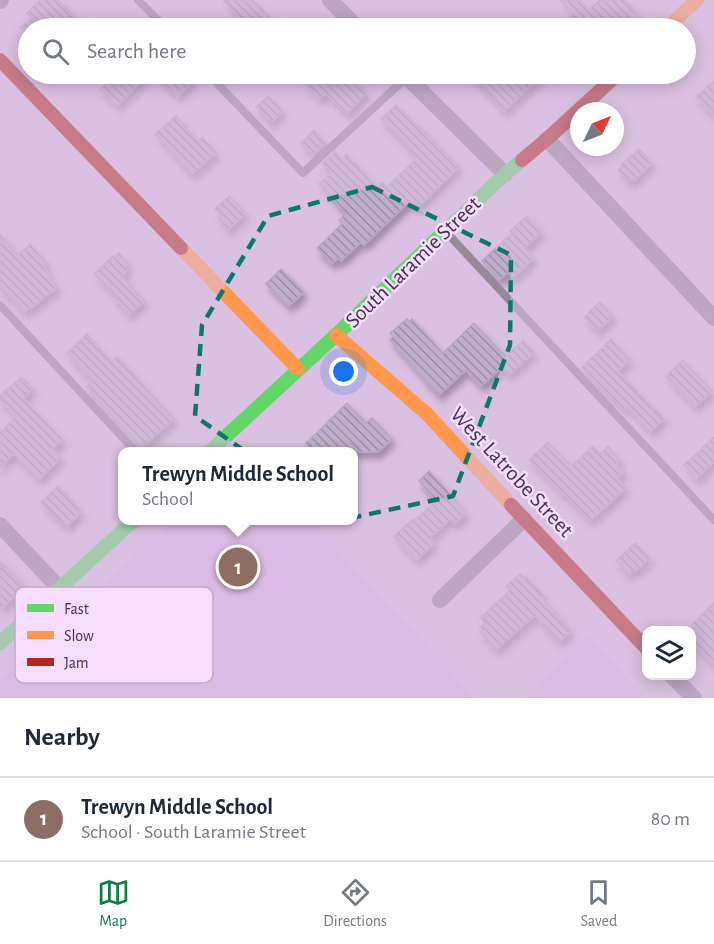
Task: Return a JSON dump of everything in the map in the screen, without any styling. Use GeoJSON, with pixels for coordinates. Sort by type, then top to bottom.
{"type":"FeatureCollection","features":[{"type":"Feature","properties":{"kind":"street"},"geometry":{"type":"LineString","coordinates":[[330,0],[348,18]]}},
{"type":"Feature","properties":{"kind":"street"},"geometry":{"type":"LineString","coordinates":[[678,18],[697,0]]}},
{"type":"Feature","properties":{"kind":"street"},"geometry":{"type":"LineString","coordinates":[[0,60],[18,79]]}},
{"type":"Feature","properties":{"kind":"street"},"geometry":{"type":"LineString","coordinates":[[23,84],[298,369]]}},
{"type":"Feature","properties":{"kind":"street"},"geometry":{"type":"LineString","coordinates":[[414,84],[504,174]]}},
{"type":"Feature","properties":{"kind":"street","name":"South Laramie Street"},"geometry":{"type":"LineString","coordinates":[[214,447],[336,335],[504,174],[547,140],[607,84]]}},
{"type":"Feature","properties":{"kind":"street"},"geometry":{"type":"LineString","coordinates":[[547,140],[714,318]]}},
{"type":"Feature","properties":{"kind":"street","name":"West Latrobe Street"},"geometry":{"type":"LineString","coordinates":[[336,335],[428,414],[642,644]]}},
{"type":"Feature","properties":{"kind":"street"},"geometry":{"type":"LineString","coordinates":[[440,600],[524,519]]}},
{"type":"Feature","properties":{"kind":"street"},"geometry":{"type":"LineString","coordinates":[[0,525],[58,587]]}},
{"type":"Feature","properties":{"kind":"street"},"geometry":{"type":"LineString","coordinates":[[62,587],[129,525]]}},
{"type":"Feature","properties":{"kind":"street"},"geometry":{"type":"LineString","coordinates":[[0,643],[15,630]]}},
{"type":"Feature","properties":{"kind":"street"},"geometry":{"type":"LineString","coordinates":[[677,680],[694,698]]}},
{"type":"Feature","properties":{"kind":"lane"},"geometry":{"type":"LineString","coordinates":[[138,0],[156,18]]}},
{"type":"Feature","properties":{"kind":"lane"},"geometry":{"type":"LineString","coordinates":[[218,84],[303,173],[396,84]]}},
{"type":"Feature","properties":{"kind":"lane"},"geometry":{"type":"LineString","coordinates":[[445,231],[714,520]]}},
{"type":"Feature","properties":{"kind":"lane"},"geometry":{"type":"LineString","coordinates":[[0,305],[131,447]]}},
{"type":"Feature","properties":{"kind":"highlighted area"},"geometry":{"type":"Polygon","coordinates":[[[372,187],[511,255],[510,345],[453,496],[342,520],[195,416],[202,325],[268,216],[372,187]]]}},
{"type":"Feature","properties":{"kind":"shaded area"},"geometry":{"type":"Polygon","coordinates":[[[169,525],[314,525],[475,698],[0,698],[0,682],[15,668],[15,683],[213,683],[213,587],[102,587],[169,525]]]}},
{"type":"Feature","properties":{"kind":"shaded area"},"geometry":{"type":"Polygon","coordinates":[[[588,636],[646,698],[522,698],[588,636]]]}},
{"type":"Feature","properties":{"kind":"building"},"geometry":{"type":"Polygon","coordinates":[[[40,0],[59,0],[76,18],[32,18],[27,13],[40,0]]]}},
{"type":"Feature","properties":{"kind":"building"},"geometry":{"type":"Polygon","coordinates":[[[223,0],[253,0],[271,18],[234,18],[237,15],[223,0]]]}},
{"type":"Feature","properties":{"kind":"building"},"geometry":{"type":"Polygon","coordinates":[[[561,0],[580,0],[588,10],[600,0],[625,0],[636,12],[634,14],[637,17],[571,18],[569,16],[572,13],[561,0]]]}},
{"type":"Feature","properties":{"kind":"building"},"geometry":{"type":"Polygon","coordinates":[[[714,81],[714,116],[696,97],[714,81]]]}},
{"type":"Feature","properties":{"kind":"building"},"geometry":{"type":"Polygon","coordinates":[[[106,84],[138,84],[117,106],[100,90],[106,84]]]}},
{"type":"Feature","properties":{"kind":"building"},"geometry":{"type":"Polygon","coordinates":[[[165,84],[190,84],[178,97],[165,84]]]}},
{"type":"Feature","properties":{"kind":"building"},"geometry":{"type":"Polygon","coordinates":[[[308,84],[358,84],[367,93],[347,114],[326,94],[319,100],[306,86],[308,84]]]}},
{"type":"Feature","properties":{"kind":"building"},"geometry":{"type":"Polygon","coordinates":[[[479,84],[533,84],[504,111],[479,84]]]}},
{"type":"Feature","properties":{"kind":"building"},"geometry":{"type":"Polygon","coordinates":[[[268,96],[283,111],[271,123],[256,107],[268,96]]]}},
{"type":"Feature","properties":{"kind":"building"},"geometry":{"type":"Polygon","coordinates":[[[396,105],[459,167],[418,207],[409,202],[364,245],[361,242],[341,261],[338,258],[332,264],[317,248],[342,224],[339,220],[346,213],[319,184],[331,173],[322,164],[335,152],[342,159],[347,154],[377,188],[382,182],[387,187],[416,159],[408,150],[410,148],[381,119],[396,105]]]}},
{"type":"Feature","properties":{"kind":"building"},"geometry":{"type":"Polygon","coordinates":[[[176,116],[198,141],[202,137],[216,153],[192,174],[155,134],[176,116]]]}},
{"type":"Feature","properties":{"kind":"building"},"geometry":{"type":"Polygon","coordinates":[[[314,130],[326,143],[313,155],[301,143],[314,130]]]}},
{"type":"Feature","properties":{"kind":"building"},"geometry":{"type":"Polygon","coordinates":[[[639,149],[652,163],[634,181],[632,179],[629,182],[618,170],[639,149]]]}},
{"type":"Feature","properties":{"kind":"building"},"geometry":{"type":"Polygon","coordinates":[[[229,196],[246,213],[228,230],[218,218],[221,215],[215,209],[229,196]]]}},
{"type":"Feature","properties":{"kind":"building"},"geometry":{"type":"Polygon","coordinates":[[[527,216],[542,232],[525,248],[534,258],[513,278],[508,272],[500,280],[482,261],[527,216]]]}},
{"type":"Feature","properties":{"kind":"building"},"geometry":{"type":"Polygon","coordinates":[[[0,234],[18,255],[30,244],[47,263],[43,266],[57,287],[24,312],[9,295],[7,296],[0,289],[0,234]]]}},
{"type":"Feature","properties":{"kind":"building"},"geometry":{"type":"Polygon","coordinates":[[[119,253],[129,264],[125,267],[128,270],[122,277],[145,301],[129,315],[94,274],[119,253]]]}},
{"type":"Feature","properties":{"kind":"building"},"geometry":{"type":"Polygon","coordinates":[[[281,269],[304,292],[289,306],[266,284],[281,269]]]}},
{"type":"Feature","properties":{"kind":"building"},"geometry":{"type":"Polygon","coordinates":[[[600,302],[613,316],[597,331],[584,317],[600,302]]]}},
{"type":"Feature","properties":{"kind":"building"},"geometry":{"type":"Polygon","coordinates":[[[407,319],[410,322],[412,319],[443,353],[474,323],[505,356],[523,341],[534,353],[509,375],[502,367],[481,386],[466,370],[439,395],[390,340],[393,336],[390,333],[407,319]]]}},
{"type":"Feature","properties":{"kind":"building"},"geometry":{"type":"Polygon","coordinates":[[[87,334],[112,362],[118,357],[174,419],[141,447],[86,387],[92,381],[67,353],[87,334]]]}},
{"type":"Feature","properties":{"kind":"building"},"geometry":{"type":"Polygon","coordinates":[[[611,339],[630,360],[618,371],[664,419],[650,432],[627,407],[624,410],[582,367],[611,339]]]}},
{"type":"Feature","properties":{"kind":"building"},"geometry":{"type":"Polygon","coordinates":[[[683,360],[712,391],[695,407],[666,376],[683,360]]]}},
{"type":"Feature","properties":{"kind":"building"},"geometry":{"type":"Polygon","coordinates":[[[22,377],[33,389],[24,399],[63,440],[52,449],[61,458],[39,480],[14,454],[0,468],[0,433],[16,417],[0,400],[0,395],[22,377]]]}},
{"type":"Feature","properties":{"kind":"building"},"geometry":{"type":"Polygon","coordinates":[[[347,403],[366,423],[372,418],[392,439],[378,452],[358,452],[358,447],[309,447],[306,443],[347,403]]]}},
{"type":"Feature","properties":{"kind":"building"},"geometry":{"type":"Polygon","coordinates":[[[714,437],[714,462],[696,479],[684,465],[714,437]]]}},
{"type":"Feature","properties":{"kind":"building"},"geometry":{"type":"Polygon","coordinates":[[[548,442],[571,466],[593,446],[600,454],[608,446],[620,460],[616,464],[624,472],[617,478],[626,488],[590,521],[529,460],[548,442]]]}},
{"type":"Feature","properties":{"kind":"building"},"geometry":{"type":"Polygon","coordinates":[[[429,471],[466,513],[455,524],[450,519],[430,538],[435,543],[416,560],[394,536],[436,501],[419,481],[429,471]]]}},
{"type":"Feature","properties":{"kind":"building"},"geometry":{"type":"Polygon","coordinates":[[[58,486],[81,512],[67,526],[64,522],[62,524],[41,502],[58,486]]]}},
{"type":"Feature","properties":{"kind":"building"},"geometry":{"type":"Polygon","coordinates":[[[635,543],[650,558],[629,575],[616,561],[635,543]]]}},
{"type":"Feature","properties":{"kind":"building"},"geometry":{"type":"Polygon","coordinates":[[[0,561],[25,587],[15,587],[15,596],[0,610],[0,561]]]}},
{"type":"Feature","properties":{"kind":"building"},"geometry":{"type":"Polygon","coordinates":[[[520,574],[524,578],[526,576],[544,596],[542,597],[571,631],[559,642],[536,616],[496,650],[480,632],[483,630],[480,627],[485,623],[480,618],[510,590],[506,586],[520,574]]]}},
{"type":"Feature","properties":{"kind":"building"},"geometry":{"type":"Polygon","coordinates":[[[714,603],[714,666],[696,646],[696,626],[692,624],[714,603]]]}},
{"type":"Feature","properties":{"kind":"traffic: fast"},"geometry":{"type":"LineString","coordinates":[[214,447],[522,160]]}},
{"type":"Feature","properties":{"kind":"traffic: fast"},"geometry":{"type":"LineString","coordinates":[[61,587],[129,525]]}},
{"type":"Feature","properties":{"kind":"traffic: fast"},"geometry":{"type":"LineString","coordinates":[[0,643],[15,629]]}},
{"type":"Feature","properties":{"kind":"traffic: slow"},"geometry":{"type":"LineString","coordinates":[[678,18],[697,0]]}},
{"type":"Feature","properties":{"kind":"traffic: slow"},"geometry":{"type":"LineString","coordinates":[[181,248],[298,369]]}},
{"type":"Feature","properties":{"kind":"traffic: slow"},"geometry":{"type":"LineString","coordinates":[[336,335],[427,414],[511,505]]}},
{"type":"Feature","properties":{"kind":"traffic: jam"},"geometry":{"type":"LineString","coordinates":[[0,60],[18,79]]}},
{"type":"Feature","properties":{"kind":"traffic: jam"},"geometry":{"type":"LineString","coordinates":[[23,84],[181,248]]}},
{"type":"Feature","properties":{"kind":"traffic: jam"},"geometry":{"type":"LineString","coordinates":[[522,160],[607,84]]}},
{"type":"Feature","properties":{"kind":"traffic: jam"},"geometry":{"type":"LineString","coordinates":[[511,505],[642,644]]}},
{"type":"Feature","properties":{"kind":"place","name":"Trewyn Middle School"},"geometry":{"type":"Point","coordinates":[238,567]}}]}
